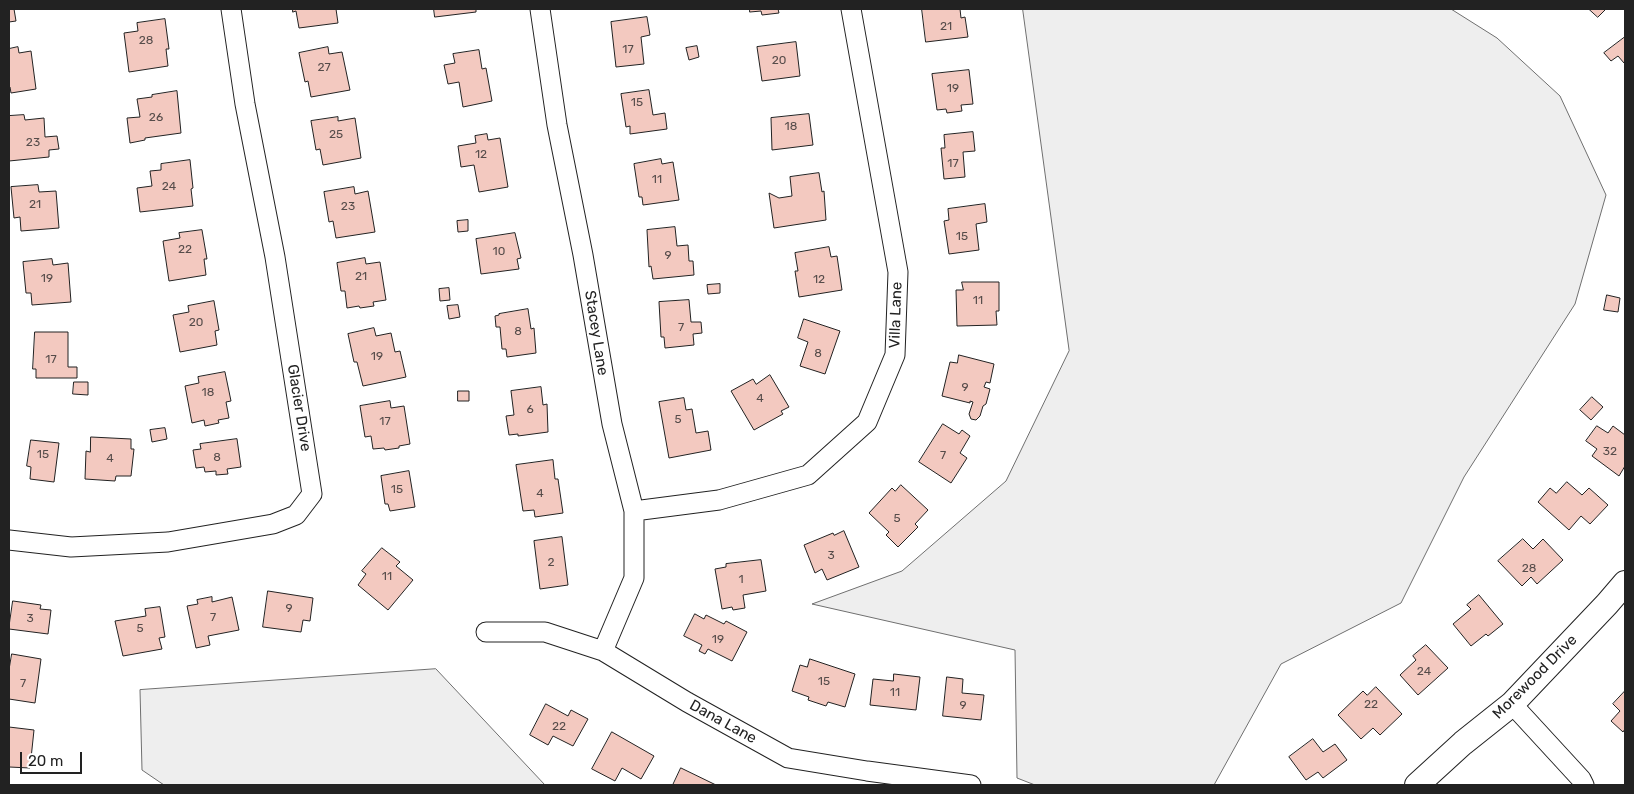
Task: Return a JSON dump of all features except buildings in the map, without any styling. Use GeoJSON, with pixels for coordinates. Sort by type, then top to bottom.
{"type":"FeatureCollection","features":[{"type":"Feature","properties":{"kind":"street","name":"Glacier Drive"},"geometry":{"type":"LineString","coordinates":[[9,540],[71,547],[168,542],[273,524],[296,515],[312,494],[275,257],[245,104],[231,9]]}},
{"type":"Feature","properties":{"kind":"street","name":"Stacey Lane"},"geometry":{"type":"LineString","coordinates":[[540,9],[557,125],[583,255],[612,424],[634,511],[634,578],[603,651]]}},
{"type":"Feature","properties":{"kind":"street","name":"Villa Lane"},"geometry":{"type":"LineString","coordinates":[[634,511],[719,500],[808,475],[867,422],[895,355],[898,272],[851,9]]}},
{"type":"Feature","properties":{"kind":"street","name":"Morewood Drive"},"geometry":{"type":"LineString","coordinates":[[1417,785],[1463,743],[1512,704],[1607,604],[1625,582]]}},
{"type":"Feature","properties":{"kind":"street","name":"Dana Lane"},"geometry":{"type":"LineString","coordinates":[[486,632],[545,632],[603,651],[687,702],[788,758],[971,785]]}},
{"type":"Feature","properties":{"kind":"street"},"geometry":{"type":"LineString","coordinates":[[1512,704],[1581,779],[1584,785]]}},
{"type":"Feature","properties":{"kind":"shaded area"},"geometry":{"type":"Polygon","coordinates":[[[1023,9],[1451,9],[1497,38],[1560,96],[1606,195],[1575,304],[1464,477],[1401,603],[1281,664],[1214,785],[1035,785],[1017,778],[1015,650],[812,604],[902,571],[1006,481],[1069,351],[1023,9]]]}},
{"type":"Feature","properties":{"kind":"shaded area"},"geometry":{"type":"Polygon","coordinates":[[[436,669],[545,785],[164,785],[142,770],[140,690],[436,669]]]}}]}
